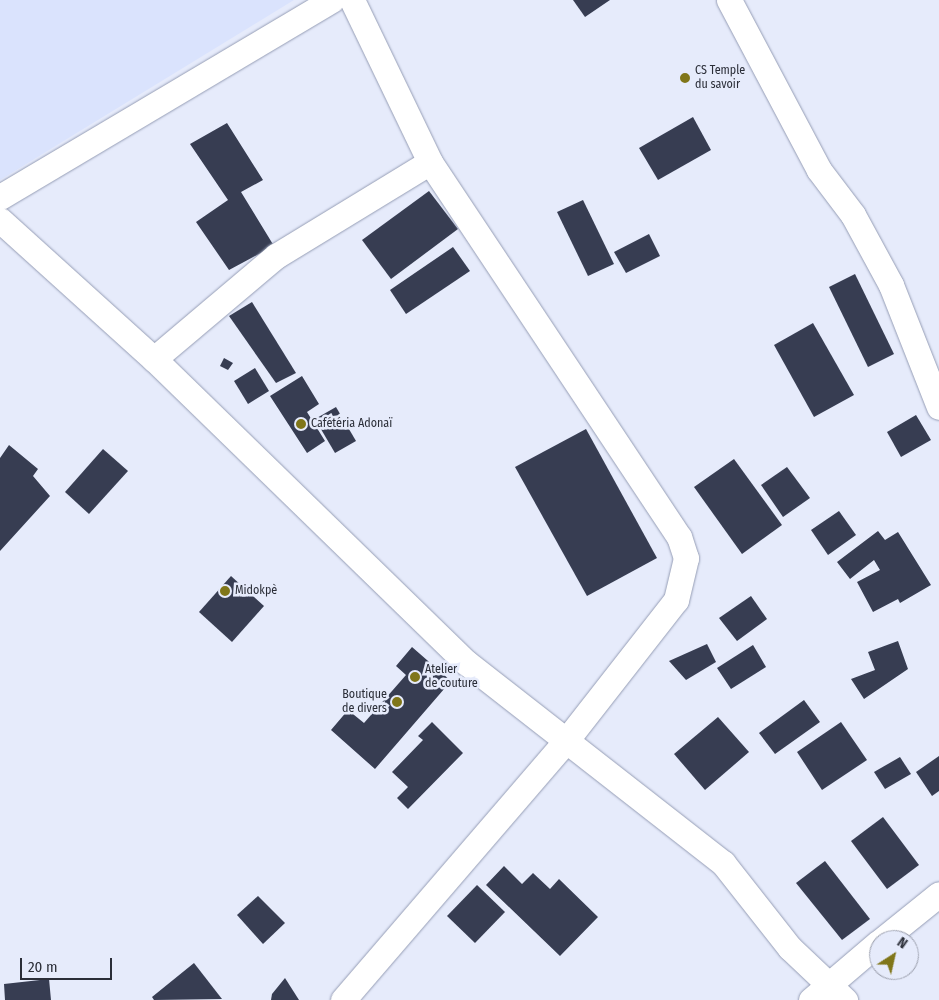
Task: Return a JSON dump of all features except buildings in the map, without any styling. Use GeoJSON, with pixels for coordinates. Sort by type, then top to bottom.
{"type":"FeatureCollection","features":[{"type":"Feature","properties":{"kind":"street"},"geometry":{"type":"LineString","coordinates":[[0,197],[332,0]]}},
{"type":"Feature","properties":{"kind":"street"},"geometry":{"type":"LineString","coordinates":[[343,1000],[565,742],[676,600],[686,558],[679,537],[430,162],[352,0]]}},
{"type":"Feature","properties":{"kind":"street"},"geometry":{"type":"LineString","coordinates":[[730,0],[819,170],[853,215],[891,285],[939,407]]}},
{"type":"Feature","properties":{"kind":"street"},"geometry":{"type":"LineString","coordinates":[[154,359],[276,256],[430,162]]}},
{"type":"Feature","properties":{"kind":"street"},"geometry":{"type":"LineString","coordinates":[[0,220],[154,359],[467,662],[565,742],[674,820],[723,863],[827,995],[869,952]]}},
{"type":"Feature","properties":{"kind":"street"},"geometry":{"type":"LineString","coordinates":[[894,930],[939,894]]}},
{"type":"Feature","properties":{"kind":"shaded area"},"geometry":{"type":"Polygon","coordinates":[[[0,0],[294,0],[0,180],[0,0]]]}},
{"type":"Feature","properties":{"kind":"place","name":"CS Temple du savoir"},"geometry":{"type":"Point","coordinates":[685,78]}},
{"type":"Feature","properties":{"kind":"place","name":"Cafétéria Adonaï"},"geometry":{"type":"Point","coordinates":[301,424]}},
{"type":"Feature","properties":{"kind":"place","name":"Midokpè"},"geometry":{"type":"Point","coordinates":[225,591]}},
{"type":"Feature","properties":{"kind":"place","name":"Atelier de couture"},"geometry":{"type":"Point","coordinates":[415,677]}},
{"type":"Feature","properties":{"kind":"place","name":"Boutique de divers"},"geometry":{"type":"Point","coordinates":[397,702]}}]}
